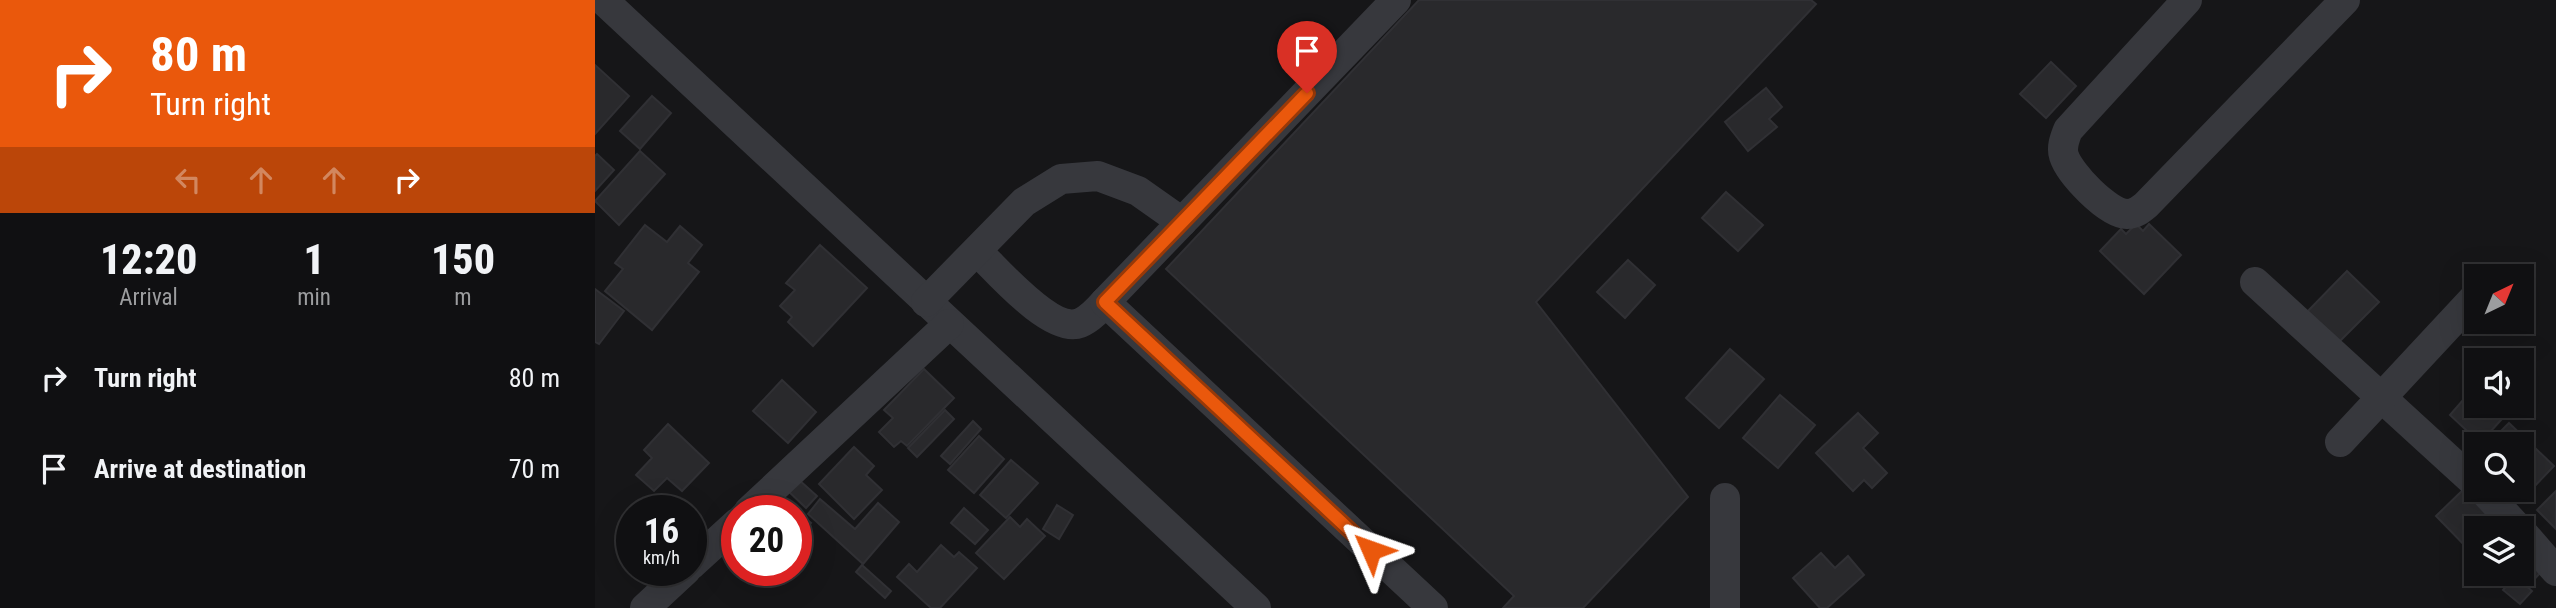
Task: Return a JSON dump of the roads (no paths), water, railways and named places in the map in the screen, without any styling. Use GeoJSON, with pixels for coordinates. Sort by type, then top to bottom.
{"type":"FeatureCollection","features":[{"type":"Feature","properties":{"kind":"street"},"geometry":{"type":"LineString","coordinates":[[603,0],[1256,608]]}},
{"type":"Feature","properties":{"kind":"street"},"geometry":{"type":"LineString","coordinates":[[977,251],[1041,312],[1060,323],[1078,324],[1093,315],[1396,0]]}},
{"type":"Feature","properties":{"kind":"street"},"geometry":{"type":"LineString","coordinates":[[2187,0],[2068,130],[2063,144],[2064,156],[2072,171],[2086,187],[2116,211],[2126,214],[2137,212],[2146,205],[2345,0]]}},
{"type":"Feature","properties":{"kind":"street"},"geometry":{"type":"LineString","coordinates":[[926,302],[1024,202],[1061,179],[1098,176],[1138,191],[1182,222]]}},
{"type":"Feature","properties":{"kind":"street"},"geometry":{"type":"LineString","coordinates":[[2255,282],[2464,473]]}},
{"type":"Feature","properties":{"kind":"street"},"geometry":{"type":"LineString","coordinates":[[1105,302],[1433,608]]}},
{"type":"Feature","properties":{"kind":"street"},"geometry":{"type":"LineString","coordinates":[[2340,442],[2464,309]]}},
{"type":"Feature","properties":{"kind":"street"},"geometry":{"type":"LineString","coordinates":[[766,495],[949,324]]}},
{"type":"Feature","properties":{"kind":"street"},"geometry":{"type":"LineString","coordinates":[[1724,608],[1725,498]]}},
{"type":"Feature","properties":{"kind":"street"},"geometry":{"type":"LineString","coordinates":[[2494,502],[2507,516]]}},
{"type":"Feature","properties":{"kind":"street"},"geometry":{"type":"LineString","coordinates":[[707,550],[721,538]]}},
{"type":"Feature","properties":{"kind":"street"},"geometry":{"type":"LineString","coordinates":[[2534,546],[2556,570]]}},
{"type":"Feature","properties":{"kind":"street"},"geometry":{"type":"LineString","coordinates":[[646,608],[669,586]]}}]}
